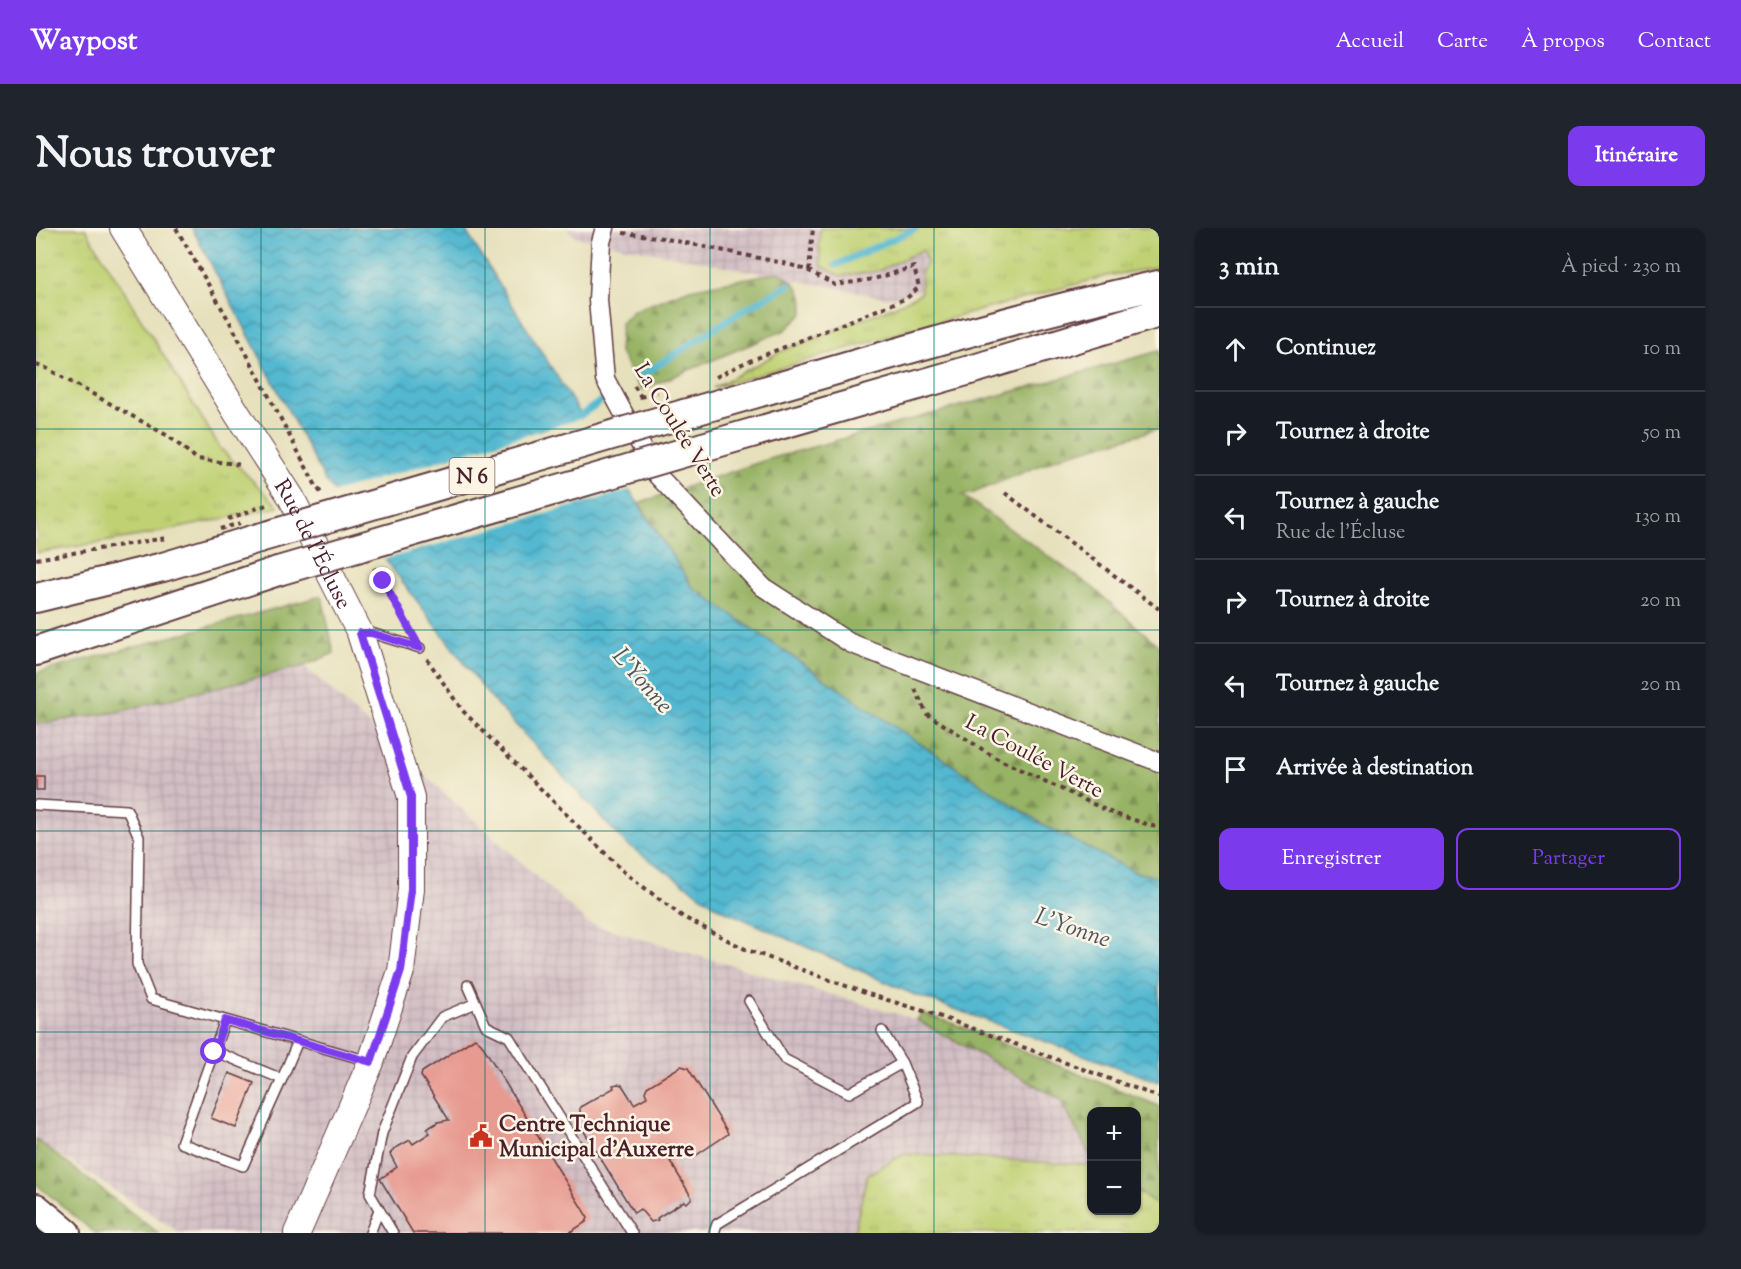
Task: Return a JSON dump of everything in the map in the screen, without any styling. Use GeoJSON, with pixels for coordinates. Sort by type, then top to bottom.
{"type":"FeatureCollection","features":[{"type":"Feature","properties":{"kind":"main road","name":"N 6"},"geometry":{"type":"LineString","coordinates":[[36,598],[163,567],[684,414],[967,334],[1159,285]]}},
{"type":"Feature","properties":{"kind":"main road","name":"N 6"},"geometry":{"type":"LineString","coordinates":[[36,638],[133,618],[278,571],[977,368],[1123,323],[1159,315]]}},
{"type":"Feature","properties":{"kind":"main road"},"geometry":{"type":"LineString","coordinates":[[36,587],[163,567]]}},
{"type":"Feature","properties":{"kind":"main road"},"geometry":{"type":"LineString","coordinates":[[36,651],[133,618]]}},
{"type":"Feature","properties":{"kind":"main road"},"geometry":{"type":"LineString","coordinates":[[36,1208],[66,1233]]}},
{"type":"Feature","properties":{"kind":"street","name":"Rue de l'Écluse"},"geometry":{"type":"LineString","coordinates":[[123,228],[291,496],[360,633],[411,797],[411,889],[401,971],[371,1062],[297,1233]]}},
{"type":"Feature","properties":{"kind":"street"},"geometry":{"type":"LineString","coordinates":[[612,230],[601,242],[598,300],[605,379],[657,475],[763,587],[850,643],[1159,762]]}},
{"type":"Feature","properties":{"kind":"lane"},"geometry":{"type":"LineString","coordinates":[[360,633],[371,633],[420,648]]}},
{"type":"Feature","properties":{"kind":"lane"},"geometry":{"type":"LineString","coordinates":[[36,805],[127,810],[139,837],[136,964],[151,999],[371,1062]]}},
{"type":"Feature","properties":{"kind":"lane"},"geometry":{"type":"LineString","coordinates":[[468,985],[486,1026],[509,1036],[632,1233]]}},
{"type":"Feature","properties":{"kind":"lane"},"geometry":{"type":"LineString","coordinates":[[749,1001],[784,1059],[849,1093],[902,1064]]}},
{"type":"Feature","properties":{"kind":"lane"},"geometry":{"type":"LineString","coordinates":[[393,1233],[370,1194],[382,1133],[412,1057],[442,1017],[476,1003]]}},
{"type":"Feature","properties":{"kind":"lane"},"geometry":{"type":"LineString","coordinates":[[225,1020],[181,1143],[243,1166],[298,1041]]}},
{"type":"Feature","properties":{"kind":"lane"},"geometry":{"type":"LineString","coordinates":[[714,1233],[717,1224],[918,1102],[902,1064],[882,1031]]}},
{"type":"Feature","properties":{"kind":"lane"},"geometry":{"type":"LineString","coordinates":[[214,1052],[282,1079]]}},
{"type":"Feature","properties":{"kind":"lane"},"geometry":{"type":"LineString","coordinates":[[370,1233],[379,1210]]}},
{"type":"Feature","properties":{"kind":"path"},"geometry":{"type":"LineString","coordinates":[[176,228],[232,326],[305,466],[327,501]]}},
{"type":"Feature","properties":{"kind":"path"},"geometry":{"type":"LineString","coordinates":[[809,270],[813,228]]}},
{"type":"Feature","properties":{"kind":"path"},"geometry":{"type":"LineString","coordinates":[[612,230],[788,264],[809,270],[835,285],[874,279],[914,267],[919,287],[907,298],[742,364],[712,379]]}},
{"type":"Feature","properties":{"kind":"path"},"geometry":{"type":"LineString","coordinates":[[36,365],[46,368],[168,436],[197,459],[242,465],[254,471],[305,466]]}},
{"type":"Feature","properties":{"kind":"path","name":"La Coulée Verte"},"geometry":{"type":"LineString","coordinates":[[629,378],[646,407]]}},
{"type":"Feature","properties":{"kind":"path"},"geometry":{"type":"LineString","coordinates":[[1005,493],[1159,609]]}},
{"type":"Feature","properties":{"kind":"path"},"geometry":{"type":"LineString","coordinates":[[209,531],[220,529],[220,522],[291,496]]}},
{"type":"Feature","properties":{"kind":"path"},"geometry":{"type":"LineString","coordinates":[[36,559],[174,537]]}},
{"type":"Feature","properties":{"kind":"path"},"geometry":{"type":"LineString","coordinates":[[370,563],[383,581],[420,648],[462,710],[625,873],[683,916],[745,949],[868,994],[933,1014],[1159,1097]]}},
{"type":"Feature","properties":{"kind":"path","name":"La Coulée Verte"},"geometry":{"type":"LineString","coordinates":[[921,672],[916,679],[915,690],[927,714],[996,758],[1112,813],[1159,828]]}},
{"type":"Feature","properties":{"kind":"shaded area"},"geometry":{"type":"Polygon","coordinates":[[[566,228],[1159,228],[1159,230],[888,298],[576,237],[566,228]]]}},
{"type":"Feature","properties":{"kind":"shaded area"},"geometry":{"type":"Polygon","coordinates":[[[304,666],[588,923],[917,1020],[1060,1099],[1087,1150],[1087,1165],[904,1154],[867,1175],[854,1233],[181,1233],[36,1140],[36,724],[117,712],[304,666]]]}},
{"type":"Feature","properties":{"kind":"green space"},"geometry":{"type":"Polygon","coordinates":[[[36,228],[85,228],[221,449],[279,507],[151,534],[36,553],[36,228]]]}},
{"type":"Feature","properties":{"kind":"green space"},"geometry":{"type":"Polygon","coordinates":[[[820,228],[1159,228],[1159,267],[1106,276],[930,324],[713,388],[782,351],[895,306],[921,293],[921,272],[927,261],[922,250],[878,271],[841,276],[821,266],[820,228]]]}},
{"type":"Feature","properties":{"kind":"green space"},"geometry":{"type":"Polygon","coordinates":[[[779,272],[796,285],[802,299],[803,314],[785,330],[641,390],[619,351],[621,323],[633,311],[690,289],[779,272]]]}},
{"type":"Feature","properties":{"kind":"green space"},"geometry":{"type":"Polygon","coordinates":[[[1159,351],[1159,429],[1065,455],[971,494],[962,495],[1092,587],[1159,646],[1159,878],[1135,872],[1045,826],[890,724],[693,588],[639,503],[766,460],[1159,351]]]}},
{"type":"Feature","properties":{"kind":"green space"},"geometry":{"type":"Polygon","coordinates":[[[322,596],[334,653],[304,666],[117,712],[36,724],[36,673],[322,596]]]}},
{"type":"Feature","properties":{"kind":"green space"},"geometry":{"type":"Polygon","coordinates":[[[922,1013],[957,1025],[1159,1106],[1159,1205],[1141,1194],[1141,1107],[1087,1107],[1087,1150],[1060,1099],[917,1020],[922,1013]]]}},
{"type":"Feature","properties":{"kind":"green space"},"geometry":{"type":"Polygon","coordinates":[[[36,1140],[158,1233],[95,1233],[36,1184],[36,1140]]]}},
{"type":"Feature","properties":{"kind":"green space"},"geometry":{"type":"Polygon","coordinates":[[[904,1154],[1087,1165],[1087,1215],[1141,1215],[1141,1194],[1159,1205],[1159,1233],[854,1233],[867,1175],[904,1154]]]}},
{"type":"Feature","properties":{"kind":"water","name":"L'Yonne"},"geometry":{"type":"Polygon","coordinates":[[[192,228],[464,228],[693,588],[890,724],[1045,826],[1135,872],[1159,878],[1159,1082],[915,995],[721,909],[625,843],[490,697],[325,480],[192,228]]]}},
{"type":"Feature","properties":{"kind":"pier"},"geometry":{"type":"Polygon","coordinates":[[[586,417],[633,489],[382,560],[331,493],[586,417]]]}},
{"type":"Feature","properties":{"kind":"building"},"geometry":{"type":"Polygon","coordinates":[[[36,776],[44,776],[44,790],[36,790],[36,776]]]}},
{"type":"Feature","properties":{"kind":"building","name":"Centre Technique Municipal d’Auxerre"},"geometry":{"type":"Polygon","coordinates":[[[475,1038],[481,1043],[588,1218],[586,1222],[569,1233],[413,1233],[380,1179],[397,1167],[390,1154],[394,1149],[410,1140],[413,1144],[430,1133],[427,1129],[438,1122],[449,1120],[421,1076],[422,1072],[475,1038]]]}},
{"type":"Feature","properties":{"kind":"building"},"geometry":{"type":"Polygon","coordinates":[[[681,1066],[688,1068],[728,1134],[692,1158],[688,1159],[683,1154],[670,1161],[692,1198],[657,1218],[658,1220],[651,1222],[640,1209],[634,1213],[582,1128],[588,1124],[580,1112],[580,1107],[618,1084],[622,1085],[634,1104],[647,1097],[645,1092],[647,1087],[681,1066]]]}},
{"type":"Feature","properties":{"kind":"building"},"geometry":{"type":"Polygon","coordinates":[[[229,1073],[254,1083],[236,1128],[211,1118],[229,1073]]]}},
{"type":"Feature","properties":{"kind":"waterway"},"geometry":{"type":"LineString","coordinates":[[836,265],[917,228]]}},
{"type":"Feature","properties":{"kind":"waterway"},"geometry":{"type":"LineString","coordinates":[[638,378],[742,311],[789,285]]}},
{"type":"Feature","properties":{"kind":"waterway"},"geometry":{"type":"LineString","coordinates":[[572,417],[581,415],[601,401]]}},
{"type":"Feature","properties":{"kind":"place","name":"Centre Technique Municipal d’Auxerre"},"geometry":{"type":"Point","coordinates":[481,1136]}},
{"type":"Feature","properties":{"kind":"route"},"geometry":{"type":"LineString","coordinates":[[214,1052],[225,1020],[371,1062],[401,971],[411,889],[411,797],[360,633],[371,633],[420,648],[383,581]]}}]}
